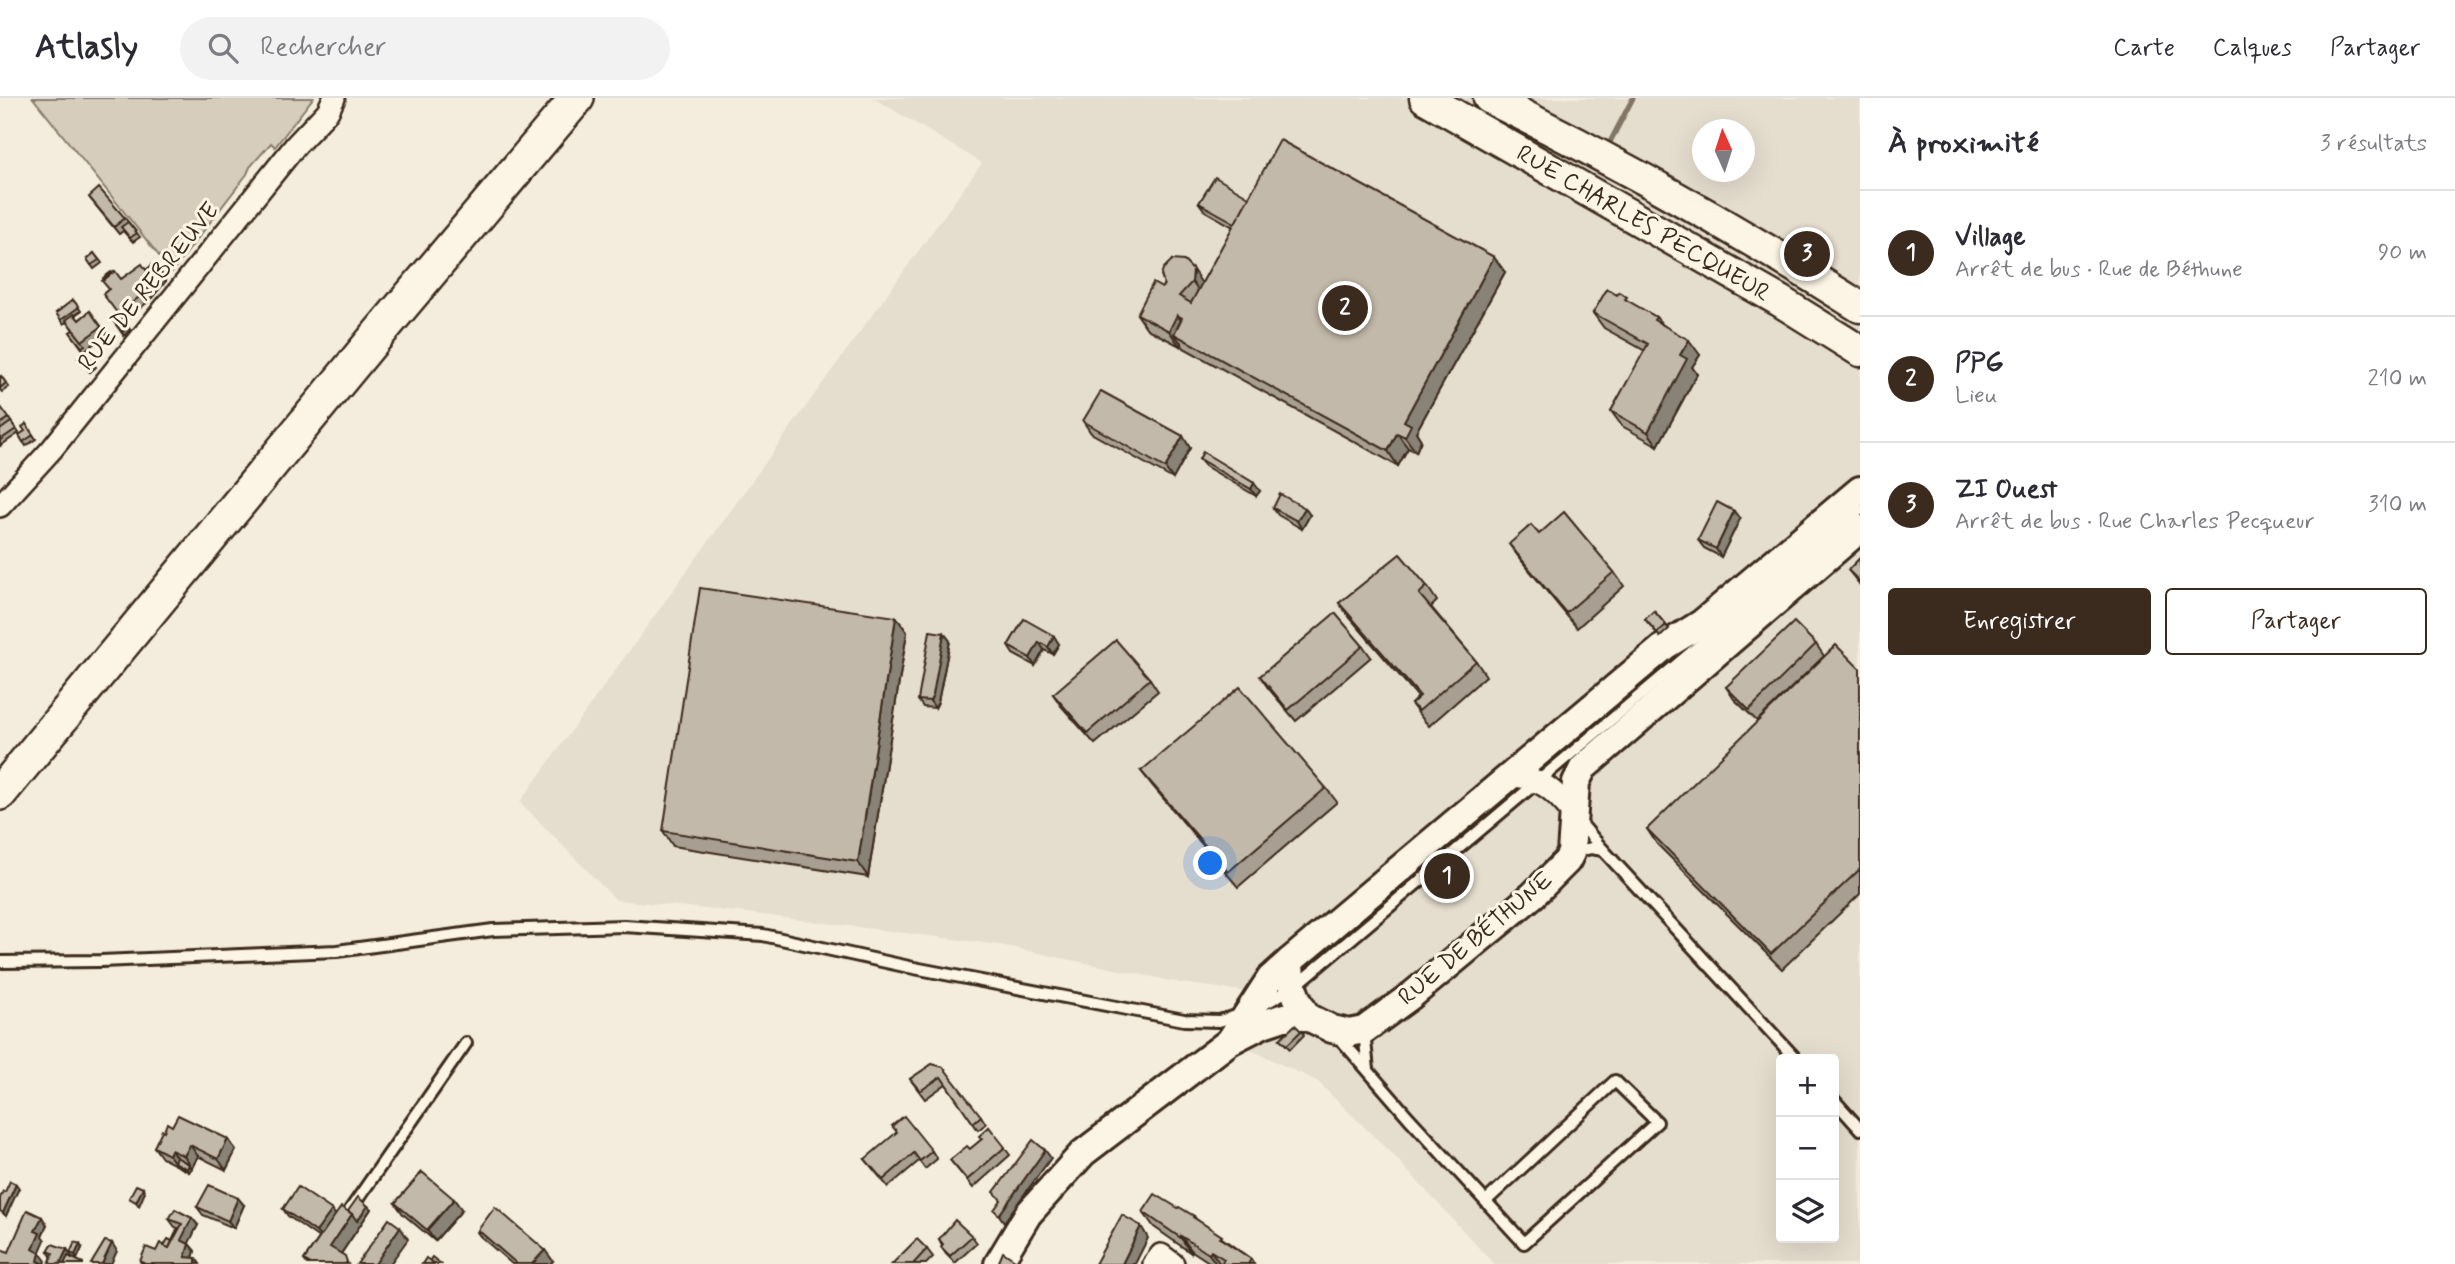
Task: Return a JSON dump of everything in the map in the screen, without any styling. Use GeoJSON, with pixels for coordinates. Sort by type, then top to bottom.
{"type":"FeatureCollection","features":[{"type":"Feature","properties":{"kind":"main road"},"geometry":{"type":"LineString","coordinates":[[0,793],[380,332],[577,98]]}},
{"type":"Feature","properties":{"kind":"main road","name":"RUE CHARLES PECQUEUR"},"geometry":{"type":"LineString","coordinates":[[1425,98],[1780,301],[1860,351]]}},
{"type":"Feature","properties":{"kind":"main road","name":"RUE CHARLES PECQUEUR"},"geometry":{"type":"LineString","coordinates":[[1489,98],[1562,135],[1776,254],[1860,307]]}},
{"type":"Feature","properties":{"kind":"street","name":"RUE DE REBREUVE"},"geometry":{"type":"LineString","coordinates":[[4,493],[52,449],[296,145],[328,111],[334,98]]}},
{"type":"Feature","properties":{"kind":"street"},"geometry":{"type":"LineString","coordinates":[[1230,1041],[1270,979],[1290,961],[1665,646],[1703,623],[1860,489]]}},
{"type":"Feature","properties":{"kind":"street","name":"RUE DE BÉTHUNE"},"geometry":{"type":"LineString","coordinates":[[1364,1030],[1412,995],[1533,895],[1572,853],[1572,812],[1576,782],[1583,768],[1860,530]]}},
{"type":"Feature","properties":{"kind":"street"},"geometry":{"type":"LineString","coordinates":[[1511,776],[1539,782],[1557,793],[1572,812]]}},
{"type":"Feature","properties":{"kind":"street"},"geometry":{"type":"LineString","coordinates":[[1290,961],[1290,976],[1297,1002],[1308,1017]]}},
{"type":"Feature","properties":{"kind":"street"},"geometry":{"type":"LineString","coordinates":[[998,1264],[1028,1214],[1083,1153],[1230,1041],[1263,1024],[1284,1017],[1308,1017],[1332,1029],[1349,1033],[1364,1030]]}},
{"type":"Feature","properties":{"kind":"street"},"geometry":{"type":"LineString","coordinates":[[1154,1264],[1161,1255],[1173,1264]]}},
{"type":"Feature","properties":{"kind":"lane"},"geometry":{"type":"LineString","coordinates":[[0,962],[337,951],[493,930],[624,926],[763,935],[909,967],[1184,1020],[1219,1021],[1249,1012],[1294,987],[1860,510]]}},
{"type":"Feature","properties":{"kind":"lane"},"geometry":{"type":"LineString","coordinates":[[1572,812],[1603,850],[1791,1054]]}},
{"type":"Feature","properties":{"kind":"lane"},"geometry":{"type":"LineString","coordinates":[[1572,853],[1591,848],[1603,850]]}},
{"type":"Feature","properties":{"kind":"lane"},"geometry":{"type":"LineString","coordinates":[[1332,1029],[1368,1070],[1486,1201],[1524,1243],[1657,1122],[1615,1081],[1486,1201]]}},
{"type":"Feature","properties":{"kind":"lane"},"geometry":{"type":"LineString","coordinates":[[1364,1030],[1368,1070]]}},
{"type":"Feature","properties":{"kind":"lane"},"geometry":{"type":"LineString","coordinates":[[344,1220],[466,1043]]}},
{"type":"Feature","properties":{"kind":"lane"},"geometry":{"type":"LineString","coordinates":[[1839,1106],[1860,1129]]}},
{"type":"Feature","properties":{"kind":"shaded area"},"geometry":{"type":"Polygon","coordinates":[[[33,98],[313,98],[275,147],[271,143],[250,167],[172,272],[33,98]]]}},
{"type":"Feature","properties":{"kind":"shaded area"},"geometry":{"type":"Polygon","coordinates":[[[873,98],[1860,98],[1860,1264],[1494,1264],[1394,1156],[1317,1081],[1251,1050],[1242,991],[1181,983],[1000,945],[747,913],[616,900],[520,802],[982,163],[873,98]]]}},
{"type":"Feature","properties":{"kind":"building"},"geometry":{"type":"Polygon","coordinates":[[[1280,140],[1494,257],[1404,421],[1411,425],[1405,437],[1397,433],[1388,451],[1174,334],[1182,318],[1177,315],[1169,331],[1137,314],[1153,283],[1162,288],[1163,269],[1172,260],[1184,261],[1193,270],[1192,282],[1179,296],[1191,303],[1280,140]]]}},
{"type":"Feature","properties":{"kind":"building"},"geometry":{"type":"Polygon","coordinates":[[[1215,177],[1249,197],[1235,223],[1199,203],[1215,177]]]}},
{"type":"Feature","properties":{"kind":"building"},"geometry":{"type":"Polygon","coordinates":[[[99,188],[125,218],[114,227],[89,197],[99,188]]]}},
{"type":"Feature","properties":{"kind":"building"},"geometry":{"type":"Polygon","coordinates":[[[128,222],[137,233],[130,238],[121,227],[128,222]]]}},
{"type":"Feature","properties":{"kind":"building"},"geometry":{"type":"Polygon","coordinates":[[[94,253],[99,260],[91,265],[87,259],[94,253]]]}},
{"type":"Feature","properties":{"kind":"building"},"geometry":{"type":"Polygon","coordinates":[[[142,264],[146,270],[153,264],[161,273],[144,293],[118,314],[103,294],[109,289],[102,281],[115,271],[121,279],[142,264]]]}},
{"type":"Feature","properties":{"kind":"building"},"geometry":{"type":"Polygon","coordinates":[[[1607,289],[1617,295],[1619,292],[1627,297],[1625,299],[1656,317],[1654,320],[1689,340],[1680,355],[1687,359],[1648,432],[1611,411],[1648,344],[1593,313],[1607,289]]]}},
{"type":"Feature","properties":{"kind":"building"},"geometry":{"type":"Polygon","coordinates":[[[73,300],[79,307],[61,320],[56,313],[73,300]]]}},
{"type":"Feature","properties":{"kind":"building"},"geometry":{"type":"Polygon","coordinates":[[[90,311],[101,327],[82,341],[66,320],[74,314],[79,320],[90,311]]]}},
{"type":"Feature","properties":{"kind":"building"},"geometry":{"type":"Polygon","coordinates":[[[121,317],[128,326],[122,332],[114,322],[121,317]]]}},
{"type":"Feature","properties":{"kind":"building"},"geometry":{"type":"Polygon","coordinates":[[[73,330],[85,345],[82,347],[70,332],[73,330]]]}},
{"type":"Feature","properties":{"kind":"building"},"geometry":{"type":"Polygon","coordinates":[[[85,352],[94,363],[87,369],[78,358],[85,352]]]}},
{"type":"Feature","properties":{"kind":"building"},"geometry":{"type":"Polygon","coordinates":[[[0,377],[6,383],[0,388],[0,377]]]}},
{"type":"Feature","properties":{"kind":"building"},"geometry":{"type":"Polygon","coordinates":[[[1101,391],[1183,436],[1165,468],[1083,421],[1101,391]]]}},
{"type":"Feature","properties":{"kind":"building"},"geometry":{"type":"Polygon","coordinates":[[[0,406],[9,418],[0,424],[0,406]]]}},
{"type":"Feature","properties":{"kind":"building"},"geometry":{"type":"Polygon","coordinates":[[[11,422],[16,429],[0,440],[0,430],[11,422]]]}},
{"type":"Feature","properties":{"kind":"building"},"geometry":{"type":"Polygon","coordinates":[[[26,424],[33,435],[23,442],[19,435],[25,431],[22,427],[26,424]]]}},
{"type":"Feature","properties":{"kind":"building"},"geometry":{"type":"Polygon","coordinates":[[[1203,452],[1254,483],[1251,489],[1199,459],[1203,452]]]}},
{"type":"Feature","properties":{"kind":"building"},"geometry":{"type":"Polygon","coordinates":[[[1280,494],[1305,508],[1297,521],[1273,508],[1280,494]]]}},
{"type":"Feature","properties":{"kind":"building"},"geometry":{"type":"Polygon","coordinates":[[[1717,502],[1734,511],[1716,549],[1698,540],[1717,502]]]}},
{"type":"Feature","properties":{"kind":"building"},"geometry":{"type":"Polygon","coordinates":[[[1564,512],[1614,572],[1566,613],[1509,544],[1531,525],[1539,534],[1564,512]]]}},
{"type":"Feature","properties":{"kind":"building"},"geometry":{"type":"Polygon","coordinates":[[[1400,554],[1427,586],[1419,594],[1476,661],[1419,711],[1411,704],[1420,696],[1339,603],[1400,554]]]}},
{"type":"Feature","properties":{"kind":"building"},"geometry":{"type":"Polygon","coordinates":[[[1860,558],[1860,582],[1848,570],[1860,558]]]}},
{"type":"Feature","properties":{"kind":"building"},"geometry":{"type":"Polygon","coordinates":[[[700,588],[896,617],[858,862],[663,831],[700,588]]]}},
{"type":"Feature","properties":{"kind":"building"},"geometry":{"type":"Polygon","coordinates":[[[1654,611],[1666,625],[1657,633],[1645,619],[1654,611]]]}},
{"type":"Feature","properties":{"kind":"building"},"geometry":{"type":"Polygon","coordinates":[[[1335,613],[1363,646],[1288,710],[1260,676],[1335,613]]]}},
{"type":"Feature","properties":{"kind":"building"},"geometry":{"type":"Polygon","coordinates":[[[1024,619],[1054,636],[1048,647],[1039,642],[1030,658],[1008,646],[1024,619]]]}},
{"type":"Feature","properties":{"kind":"building"},"geometry":{"type":"Polygon","coordinates":[[[1794,622],[1816,644],[1749,710],[1726,687],[1794,622]]]}},
{"type":"Feature","properties":{"kind":"building"},"geometry":{"type":"Polygon","coordinates":[[[930,631],[944,633],[933,695],[930,701],[918,700],[930,631]]]}},
{"type":"Feature","properties":{"kind":"building"},"geometry":{"type":"Polygon","coordinates":[[[1116,640],[1150,679],[1087,733],[1053,694],[1116,640]]]}},
{"type":"Feature","properties":{"kind":"building"},"geometry":{"type":"Polygon","coordinates":[[[1836,645],[1860,669],[1860,869],[1771,954],[1647,829],[1836,645]]]}},
{"type":"Feature","properties":{"kind":"building"},"geometry":{"type":"Polygon","coordinates":[[[1240,687],[1326,788],[1228,872],[1141,771],[1240,687]]]}},
{"type":"Feature","properties":{"kind":"building"},"geometry":{"type":"Polygon","coordinates":[[[1295,1025],[1301,1031],[1287,1045],[1280,1039],[1295,1025]]]}},
{"type":"Feature","properties":{"kind":"building"},"geometry":{"type":"Polygon","coordinates":[[[932,1064],[943,1067],[981,1116],[973,1123],[941,1077],[920,1091],[910,1079],[932,1064]]]}},
{"type":"Feature","properties":{"kind":"building"},"geometry":{"type":"Polygon","coordinates":[[[178,1115],[228,1139],[218,1159],[190,1145],[184,1156],[171,1150],[169,1155],[154,1147],[167,1123],[172,1126],[178,1115]]]}},
{"type":"Feature","properties":{"kind":"building"},"geometry":{"type":"Polygon","coordinates":[[[904,1116],[932,1151],[920,1161],[914,1153],[883,1180],[865,1159],[897,1132],[892,1126],[904,1116]]]}},
{"type":"Feature","properties":{"kind":"building"},"geometry":{"type":"Polygon","coordinates":[[[989,1127],[1005,1147],[967,1180],[950,1160],[967,1146],[970,1149],[982,1139],[979,1136],[989,1127]]]}},
{"type":"Feature","properties":{"kind":"building"},"geometry":{"type":"Polygon","coordinates":[[[1033,1140],[1045,1150],[999,1215],[994,1210],[1001,1200],[994,1192],[1033,1140]]]}},
{"type":"Feature","properties":{"kind":"building"},"geometry":{"type":"Polygon","coordinates":[[[176,1157],[189,1164],[187,1169],[174,1162],[176,1157]]]}},
{"type":"Feature","properties":{"kind":"building"},"geometry":{"type":"Polygon","coordinates":[[[422,1172],[454,1199],[427,1230],[395,1203],[422,1172]]]}},
{"type":"Feature","properties":{"kind":"building"},"geometry":{"type":"Polygon","coordinates":[[[10,1181],[16,1184],[3,1213],[0,1211],[0,1198],[10,1181]]]}},
{"type":"Feature","properties":{"kind":"building"},"geometry":{"type":"Polygon","coordinates":[[[136,1185],[143,1188],[136,1202],[129,1198],[136,1185]]]}},
{"type":"Feature","properties":{"kind":"building"},"geometry":{"type":"Polygon","coordinates":[[[209,1185],[238,1198],[228,1221],[197,1207],[209,1185]]]}},
{"type":"Feature","properties":{"kind":"building"},"geometry":{"type":"Polygon","coordinates":[[[298,1187],[332,1210],[316,1232],[283,1209],[298,1187]]]}},
{"type":"Feature","properties":{"kind":"building"},"geometry":{"type":"Polygon","coordinates":[[[1155,1194],[1222,1236],[1220,1238],[1251,1259],[1248,1264],[1221,1264],[1224,1259],[1181,1238],[1143,1212],[1155,1194]]]}},
{"type":"Feature","properties":{"kind":"building"},"geometry":{"type":"Polygon","coordinates":[[[358,1197],[368,1206],[357,1221],[348,1211],[358,1197]]]}},
{"type":"Feature","properties":{"kind":"building"},"geometry":{"type":"Polygon","coordinates":[[[341,1207],[352,1214],[330,1247],[345,1256],[347,1262],[311,1264],[304,1260],[341,1207]]]}},
{"type":"Feature","properties":{"kind":"building"},"geometry":{"type":"Polygon","coordinates":[[[495,1207],[545,1250],[532,1264],[517,1264],[478,1230],[495,1207]]]}},
{"type":"Feature","properties":{"kind":"building"},"geometry":{"type":"Polygon","coordinates":[[[175,1209],[192,1218],[181,1240],[189,1244],[185,1257],[196,1258],[196,1264],[146,1264],[140,1261],[146,1247],[156,1251],[160,1243],[169,1248],[182,1224],[169,1219],[175,1209]]]}},
{"type":"Feature","properties":{"kind":"building"},"geometry":{"type":"Polygon","coordinates":[[[27,1210],[42,1217],[35,1231],[40,1233],[33,1249],[40,1253],[38,1261],[45,1264],[0,1264],[0,1249],[9,1252],[27,1210]]]}},
{"type":"Feature","properties":{"kind":"building"},"geometry":{"type":"Polygon","coordinates":[[[1122,1215],[1141,1226],[1122,1264],[1095,1264],[1122,1215]]]}},
{"type":"Feature","properties":{"kind":"building"},"geometry":{"type":"Polygon","coordinates":[[[389,1219],[400,1227],[375,1264],[357,1264],[389,1219]]]}},
{"type":"Feature","properties":{"kind":"building"},"geometry":{"type":"Polygon","coordinates":[[[955,1220],[972,1236],[950,1256],[941,1247],[943,1244],[939,1239],[955,1220]]]}},
{"type":"Feature","properties":{"kind":"building"},"geometry":{"type":"Polygon","coordinates":[[[168,1239],[172,1241],[169,1248],[164,1246],[168,1239]]]}},
{"type":"Feature","properties":{"kind":"building"},"geometry":{"type":"Polygon","coordinates":[[[917,1239],[927,1249],[913,1264],[892,1264],[917,1239]]]}},
{"type":"Feature","properties":{"kind":"building"},"geometry":{"type":"Polygon","coordinates":[[[105,1241],[112,1243],[102,1264],[91,1264],[105,1241]]]}},
{"type":"Feature","properties":{"kind":"building"},"geometry":{"type":"Polygon","coordinates":[[[75,1242],[80,1244],[75,1255],[70,1253],[75,1242]]]}},
{"type":"Feature","properties":{"kind":"building"},"geometry":{"type":"Polygon","coordinates":[[[52,1244],[67,1249],[60,1264],[49,1264],[53,1253],[48,1251],[52,1244]]]}},
{"type":"Feature","properties":{"kind":"building"},"geometry":{"type":"Polygon","coordinates":[[[1003,1252],[1018,1262],[1017,1264],[998,1264],[1003,1252]]]}},
{"type":"Feature","properties":{"kind":"building"},"geometry":{"type":"Polygon","coordinates":[[[68,1256],[83,1263],[83,1264],[64,1264],[68,1256]]]}},
{"type":"Feature","properties":{"kind":"building"},"geometry":{"type":"Polygon","coordinates":[[[432,1257],[441,1264],[435,1264],[430,1260],[432,1257]]]}},
{"type":"Feature","properties":{"kind":"building"},"geometry":{"type":"Polygon","coordinates":[[[426,1258],[435,1264],[422,1264],[426,1258]]]}},
{"type":"Feature","properties":{"kind":"waterway"},"geometry":{"type":"LineString","coordinates":[[1610,142],[1633,98]]}},
{"type":"Feature","properties":{"kind":"place","name":"ZI Ouest"},"geometry":{"type":"Point","coordinates":[1807,254]}},
{"type":"Feature","properties":{"kind":"place","name":"PPG"},"geometry":{"type":"Point","coordinates":[1345,308]}},
{"type":"Feature","properties":{"kind":"place","name":"Village"},"geometry":{"type":"Point","coordinates":[1447,876]}}]}
